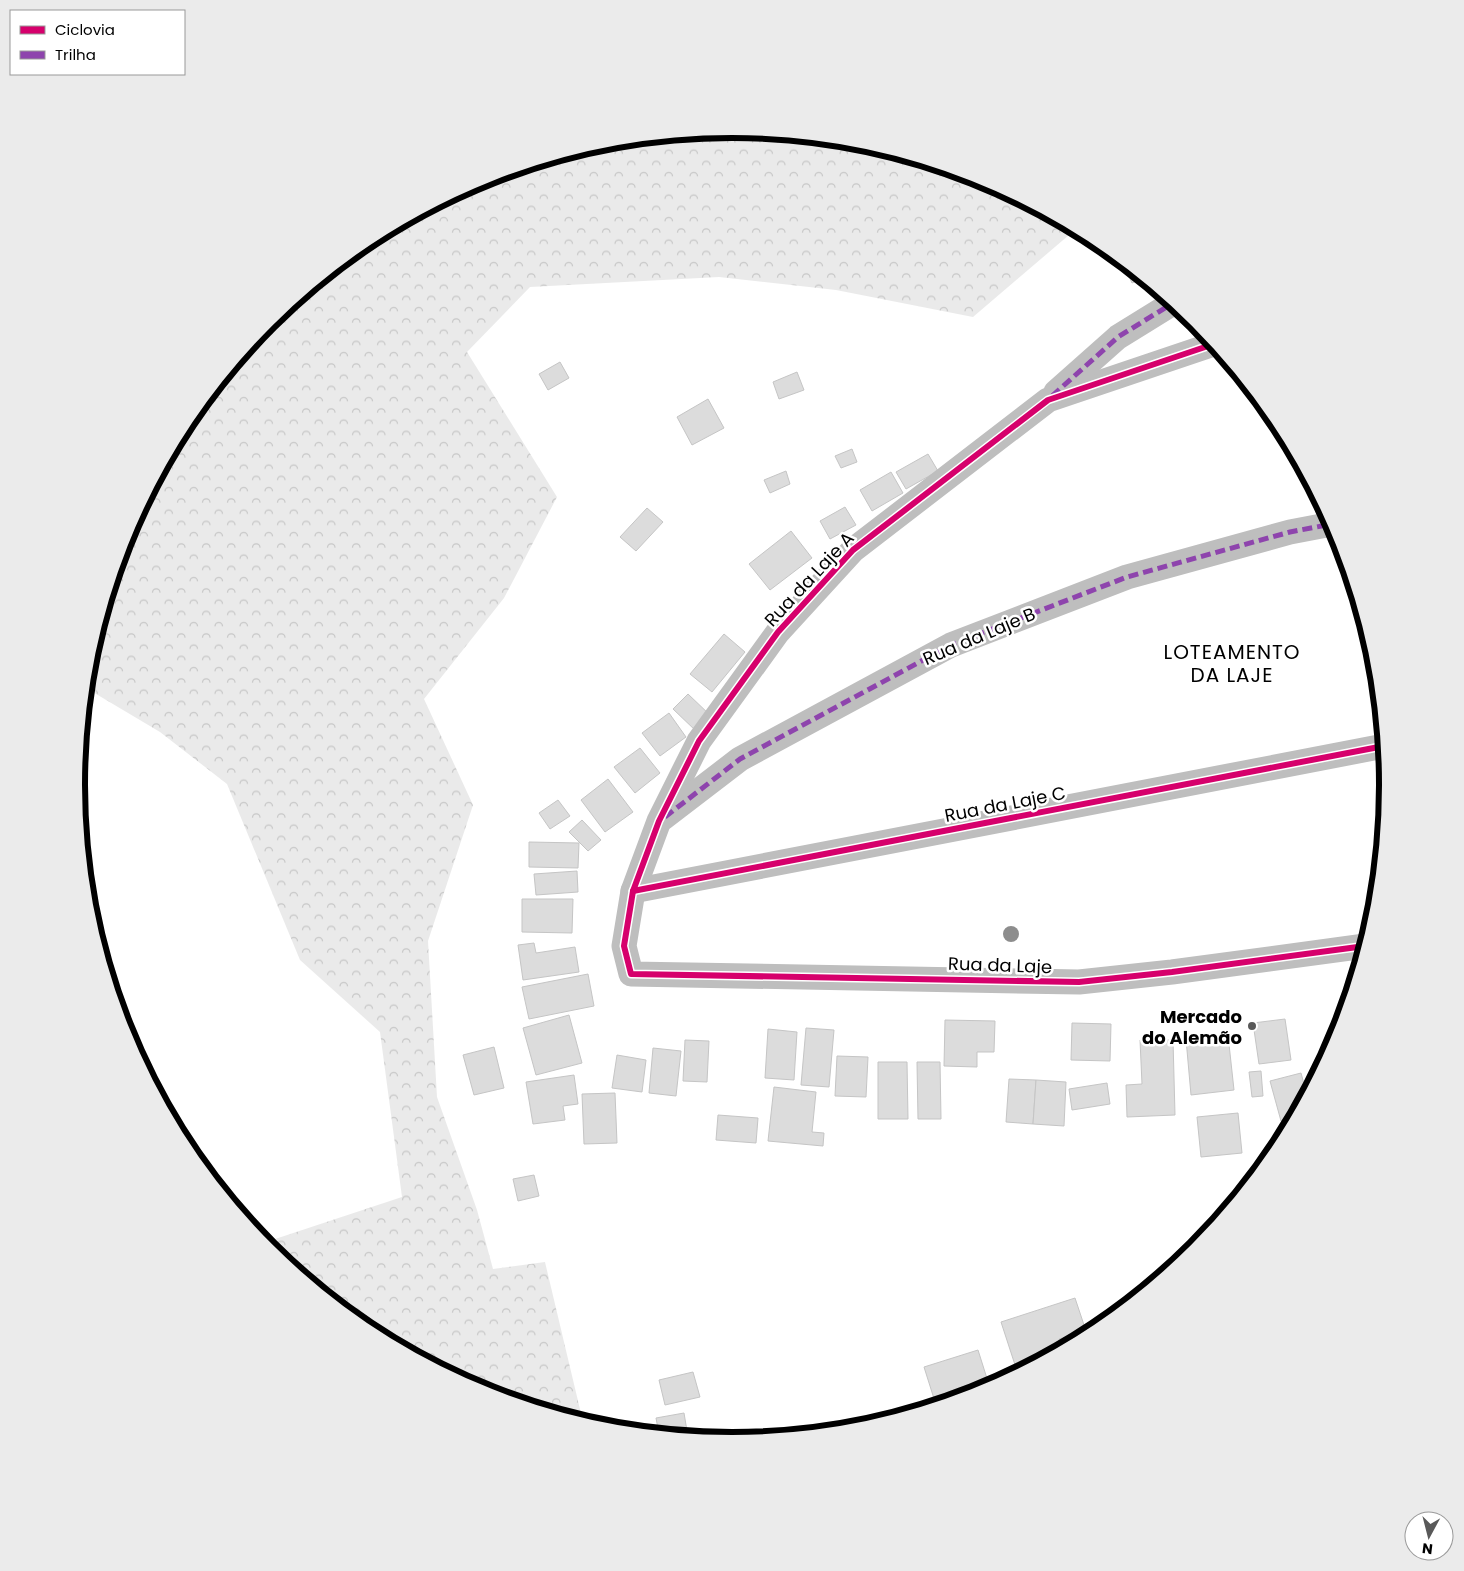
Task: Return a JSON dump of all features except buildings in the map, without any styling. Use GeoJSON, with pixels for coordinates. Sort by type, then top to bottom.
{"type":"FeatureCollection","features":[{"type":"Feature","properties":{"kind":"street"},"geometry":{"type":"LineString","coordinates":[[1048,400],[1118,337],[1167,307]]}},
{"type":"Feature","properties":{"kind":"street","name":"Rua da Laje A"},"geometry":{"type":"LineString","coordinates":[[631,974],[624,946],[633,891],[659,821],[699,741],[778,632],[852,550],[1048,400],[1206,347]]}},
{"type":"Feature","properties":{"kind":"street","name":"Rua da Laje B"},"geometry":{"type":"LineString","coordinates":[[659,821],[740,759],[950,645],[1127,577],[1290,532],[1324,525]]}},
{"type":"Feature","properties":{"kind":"street","name":"Rua da Laje C"},"geometry":{"type":"LineString","coordinates":[[633,891],[1378,747]]}},
{"type":"Feature","properties":{"kind":"street","name":"Rua da Laje"},"geometry":{"type":"LineString","coordinates":[[631,974],[1079,982],[1172,972],[1358,947]]}},
{"type":"Feature","properties":{"kind":"green space"},"geometry":{"type":"Polygon","coordinates":[[[732,138],[816,144],[858,151],[899,161],[940,173],[980,188],[1018,205],[1070,234],[973,317],[836,290],[719,277],[530,287],[467,352],[557,497],[504,598],[424,699],[473,805],[428,941],[437,1097],[477,1210],[493,1269],[545,1262],[581,1414],[524,1398],[484,1383],[408,1346],[338,1299],[305,1272],[272,1240],[402,1197],[380,1032],[300,960],[227,784],[160,732],[92,692],[97,659],[119,578],[134,538],[152,499],[194,426],[246,359],[275,328],[305,299],[338,272],[409,225],[446,205],[484,188],[524,173],[565,161],[606,151],[648,144],[732,138]]]}},
{"type":"Feature","properties":{"kind":"marked path"},"geometry":{"type":"LineString","coordinates":[[1052,396],[1118,337],[1167,307]]}},
{"type":"Feature","properties":{"kind":"marked path"},"geometry":{"type":"LineString","coordinates":[[665,817],[740,759],[951,645],[1127,577],[1290,532],[1324,525]]}},
{"type":"Feature","properties":{"kind":"cycle path"},"geometry":{"type":"LineString","coordinates":[[1206,347],[1048,400],[853,550],[778,632],[699,741],[659,821],[633,891],[624,946],[631,974],[1079,982],[1172,972],[1358,947]]}},
{"type":"Feature","properties":{"kind":"cycle path"},"geometry":{"type":"LineString","coordinates":[[633,891],[1378,747]]}},
{"type":"Feature","properties":{"kind":"place","name":"Mercado do Alemão"},"geometry":{"type":"Point","coordinates":[1252,1026]}},
{"type":"Feature","properties":{"kind":"district","name":"LOTEAMENTO DA LAJE"},"geometry":{"type":"Point","coordinates":[1232,664]}}]}
